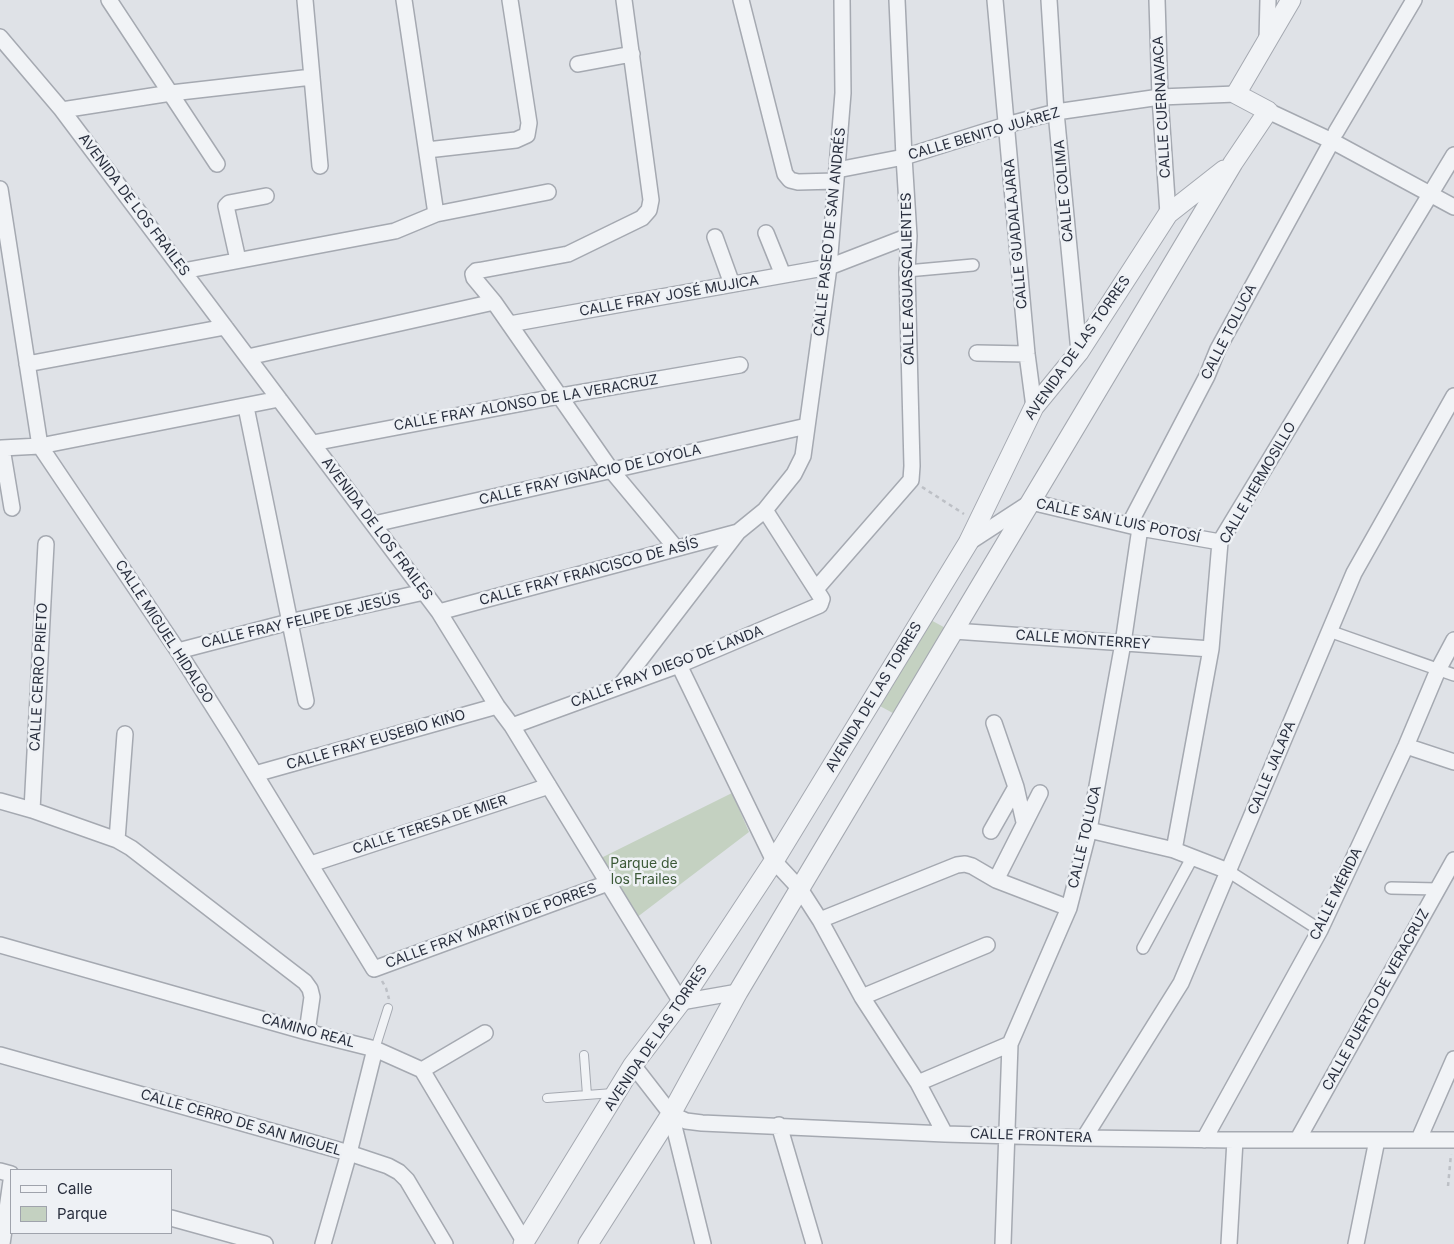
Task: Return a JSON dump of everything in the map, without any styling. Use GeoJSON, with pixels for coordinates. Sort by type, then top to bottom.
{"type":"FeatureCollection","features":[{"type":"Feature","properties":{"kind":"street"},"geometry":{"type":"LineString","coordinates":[[110,0],[218,164]]}},
{"type":"Feature","properties":{"kind":"street"},"geometry":{"type":"LineString","coordinates":[[305,0],[320,166]]}},
{"type":"Feature","properties":{"kind":"street"},"geometry":{"type":"LineString","coordinates":[[404,0],[436,214]]}},
{"type":"Feature","properties":{"kind":"street"},"geometry":{"type":"LineString","coordinates":[[427,150],[516,140],[527,135],[529,123],[510,0]]}},
{"type":"Feature","properties":{"kind":"street"},"geometry":{"type":"LineString","coordinates":[[624,0],[652,200],[650,210],[642,218],[568,254],[482,270],[473,274],[611,470],[676,548]]}},
{"type":"Feature","properties":{"kind":"street","name":"CALLE BENITO JUÁREZ"},"geometry":{"type":"LineString","coordinates":[[741,0],[785,174],[790,180],[798,182],[837,176],[1006,125],[1056,112],[1160,97],[1236,94]]}},
{"type":"Feature","properties":{"kind":"street","name":"CALLE PASEO DE SAN ANDRÉS"},"geometry":{"type":"LineString","coordinates":[[738,532],[765,510],[800,466],[803,456],[829,267],[837,176],[843,93],[842,0]]}},
{"type":"Feature","properties":{"kind":"street","name":"CALLE AGUASCALIENTES"},"geometry":{"type":"LineString","coordinates":[[897,0],[909,236],[907,271],[912,466],[910,480]]}},
{"type":"Feature","properties":{"kind":"street","name":"CALLE GUADALAJARA"},"geometry":{"type":"LineString","coordinates":[[995,0],[1027,354],[1034,407]]}},
{"type":"Feature","properties":{"kind":"street","name":"CALLE COLIMA"},"geometry":{"type":"LineString","coordinates":[[1049,0],[1056,112],[1079,352]]}},
{"type":"Feature","properties":{"kind":"street","name":"CALLE CUERNAVACA"},"geometry":{"type":"LineString","coordinates":[[1157,0],[1160,97],[1168,214]]}},
{"type":"Feature","properties":{"kind":"street"},"geometry":{"type":"LineString","coordinates":[[1267,41],[1268,0]]}},
{"type":"Feature","properties":{"kind":"street"},"geometry":{"type":"LineString","coordinates":[[1292,0],[1236,94],[1304,128],[1334,137],[1368,161],[1454,207]]}},
{"type":"Feature","properties":{"kind":"street","name":"CALLE TOLUCA"},"geometry":{"type":"LineString","coordinates":[[1003,1244],[1010,1044],[1069,908],[1089,830],[1123,643],[1134,526],[1207,376],[1218,349],[1334,137],[1414,0]]}},
{"type":"Feature","properties":{"kind":"street","name":"AVENIDA DE LOS FRAILES"},"geometry":{"type":"LineString","coordinates":[[0,37],[62,110],[439,612],[497,706],[512,726],[681,1002]]}},
{"type":"Feature","properties":{"kind":"street"},"geometry":{"type":"LineString","coordinates":[[578,64],[632,54]]}},
{"type":"Feature","properties":{"kind":"street"},"geometry":{"type":"LineString","coordinates":[[62,110],[171,93],[312,77]]}},
{"type":"Feature","properties":{"kind":"street","name":"AVENIDA DE LAS TORRES"},"geometry":{"type":"LineString","coordinates":[[588,1244],[671,1114],[738,992],[1234,163],[1268,111]]}},
{"type":"Feature","properties":{"kind":"street","name":"CALLE HERMOSILLO"},"geometry":{"type":"LineString","coordinates":[[1174,850],[1211,649],[1220,542],[1454,155]]}},
{"type":"Feature","properties":{"kind":"street","name":"AVENIDA DE LAS TORRES"},"geometry":{"type":"LineString","coordinates":[[523,1243],[634,1065],[681,1002],[774,861],[968,543],[1034,407],[1079,352],[1168,214],[1234,163]]}},
{"type":"Feature","properties":{"kind":"street","name":"CALLE MIGUEL HIDALGO"},"geometry":{"type":"LineString","coordinates":[[0,189],[40,446],[178,651],[374,969]]}},
{"type":"Feature","properties":{"kind":"street"},"geometry":{"type":"LineString","coordinates":[[183,271],[395,231],[436,214],[548,192]]}},
{"type":"Feature","properties":{"kind":"street"},"geometry":{"type":"LineString","coordinates":[[238,260],[226,206],[229,202],[266,196]]}},
{"type":"Feature","properties":{"kind":"street"},"geometry":{"type":"LineString","coordinates":[[766,233],[783,275]]}},
{"type":"Feature","properties":{"kind":"street","name":"CALLE FRAY JOSÉ MUJICA"},"geometry":{"type":"LineString","coordinates":[[510,324],[829,267],[909,236]]}},
{"type":"Feature","properties":{"kind":"street"},"geometry":{"type":"LineString","coordinates":[[715,237],[732,284]]}},
{"type":"Feature","properties":{"kind":"street"},"geometry":{"type":"LineString","coordinates":[[907,271],[973,265]]}},
{"type":"Feature","properties":{"kind":"street"},"geometry":{"type":"LineString","coordinates":[[248,357],[494,302]]}},
{"type":"Feature","properties":{"kind":"street"},"geometry":{"type":"LineString","coordinates":[[27,364],[226,327]]}},
{"type":"Feature","properties":{"kind":"street"},"geometry":{"type":"LineString","coordinates":[[977,352],[1027,354]]}},
{"type":"Feature","properties":{"kind":"street","name":"CALLE FRAY ALONSO DE LA VERACRUZ"},"geometry":{"type":"LineString","coordinates":[[313,443],[560,396],[740,365]]}},
{"type":"Feature","properties":{"kind":"street","name":"CALLE JALAPA"},"geometry":{"type":"LineString","coordinates":[[1084,1138],[1181,983],[1354,573],[1454,396]]}},
{"type":"Feature","properties":{"kind":"street"},"geometry":{"type":"LineString","coordinates":[[12,508],[4,483],[2,448],[40,446],[279,399]]}},
{"type":"Feature","properties":{"kind":"street"},"geometry":{"type":"LineString","coordinates":[[246,407],[306,701]]}},
{"type":"Feature","properties":{"kind":"street","name":"CALLE FRAY IGNACIO DE LOYOLA"},"geometry":{"type":"LineString","coordinates":[[374,524],[807,426]]}},
{"type":"Feature","properties":{"kind":"street"},"geometry":{"type":"LineString","coordinates":[[765,510],[816,589],[910,480]]}},
{"type":"Feature","properties":{"kind":"street","name":"CALLE SAN LUIS POTOSÍ"},"geometry":{"type":"LineString","coordinates":[[968,543],[1031,502],[1134,526],[1220,542]]}},
{"type":"Feature","properties":{"kind":"street"},"geometry":{"type":"LineString","coordinates":[[620,686],[738,532]]}},
{"type":"Feature","properties":{"kind":"street","name":"CALLE FRAY FRANCISCO DE ASÍS"},"geometry":{"type":"LineString","coordinates":[[439,612],[738,532]]}},
{"type":"Feature","properties":{"kind":"street","name":"CALLE CERRO PRIETO"},"geometry":{"type":"LineString","coordinates":[[32,810],[46,544]]}},
{"type":"Feature","properties":{"kind":"street","name":"CALLE FRAY DIEGO DE LANDA"},"geometry":{"type":"LineString","coordinates":[[512,726],[679,664],[820,605],[822,599],[816,589]]}},
{"type":"Feature","properties":{"kind":"street","name":"CALLE FRAY FELIPE DE JESÚS"},"geometry":{"type":"LineString","coordinates":[[178,651],[289,622],[424,592]]}},
{"type":"Feature","properties":{"kind":"street","name":"CALLE MONTERREY"},"geometry":{"type":"LineString","coordinates":[[954,631],[1211,649]]}},
{"type":"Feature","properties":{"kind":"street"},"geometry":{"type":"LineString","coordinates":[[1329,631],[1454,675]]}},
{"type":"Feature","properties":{"kind":"street","name":"CALLE MÉRIDA"},"geometry":{"type":"LineString","coordinates":[[1204,1140],[1320,930],[1406,746],[1438,670],[1454,640]]}},
{"type":"Feature","properties":{"kind":"street"},"geometry":{"type":"LineString","coordinates":[[679,664],[774,861],[800,889],[820,920],[862,997],[918,1083],[946,1134]]}},
{"type":"Feature","properties":{"kind":"street","name":"CALLE FRAY EUSEBIO KINO"},"geometry":{"type":"LineString","coordinates":[[255,774],[497,706]]}},
{"type":"Feature","properties":{"kind":"street"},"geometry":{"type":"LineString","coordinates":[[994,724],[1016,787],[1024,822]]}},
{"type":"Feature","properties":{"kind":"street"},"geometry":{"type":"LineString","coordinates":[[117,840],[125,734]]}},
{"type":"Feature","properties":{"kind":"street"},"geometry":{"type":"LineString","coordinates":[[1406,746],[1454,762]]}},
{"type":"Feature","properties":{"kind":"street","name":"CALLE TERESA DE MIER"},"geometry":{"type":"LineString","coordinates":[[310,864],[549,786]]}},
{"type":"Feature","properties":{"kind":"street"},"geometry":{"type":"LineString","coordinates":[[991,831],[1016,787]]}},
{"type":"Feature","properties":{"kind":"street"},"geometry":{"type":"LineString","coordinates":[[996,880],[1040,793]]}},
{"type":"Feature","properties":{"kind":"street"},"geometry":{"type":"LineString","coordinates":[[0,801],[32,810],[117,840],[131,848],[305,982],[310,989],[312,997],[307,1032]]}},
{"type":"Feature","properties":{"kind":"street"},"geometry":{"type":"LineString","coordinates":[[1089,830],[1174,850],[1228,871],[1320,930]]}},
{"type":"Feature","properties":{"kind":"street"},"geometry":{"type":"LineString","coordinates":[[1143,948],[1192,858]]}},
{"type":"Feature","properties":{"kind":"street","name":"CALLE PUERTO DE VERACRUZ"},"geometry":{"type":"LineString","coordinates":[[1298,1140],[1454,860]]}},
{"type":"Feature","properties":{"kind":"street"},"geometry":{"type":"LineString","coordinates":[[820,920],[957,865],[965,864],[996,880],[1069,908]]}},
{"type":"Feature","properties":{"kind":"street","name":"CALLE FRAY MARTÍN DE PORRES"},"geometry":{"type":"LineString","coordinates":[[374,969],[608,883]]}},
{"type":"Feature","properties":{"kind":"street"},"geometry":{"type":"LineString","coordinates":[[1391,888],[1438,889]]}},
{"type":"Feature","properties":{"kind":"street","name":"CAMINO REAL"},"geometry":{"type":"LineString","coordinates":[[0,945],[307,1032],[376,1049],[422,1070]]}},
{"type":"Feature","properties":{"kind":"street"},"geometry":{"type":"LineString","coordinates":[[862,997],[987,945]]}},
{"type":"Feature","properties":{"kind":"street"},"geometry":{"type":"LineString","coordinates":[[681,1002],[738,992]]}},
{"type":"Feature","properties":{"kind":"street"},"geometry":{"type":"LineString","coordinates":[[485,1033],[422,1070],[523,1243]]}},
{"type":"Feature","properties":{"kind":"street"},"geometry":{"type":"LineString","coordinates":[[918,1083],[1010,1044]]}},
{"type":"Feature","properties":{"kind":"street"},"geometry":{"type":"LineString","coordinates":[[323,1244],[376,1049]]}},
{"type":"Feature","properties":{"kind":"street","name":"CALLE CERRO DE SAN MIGUEL"},"geometry":{"type":"LineString","coordinates":[[0,1055],[349,1153],[388,1166],[399,1172],[407,1180],[445,1244]]}},
{"type":"Feature","properties":{"kind":"street"},"geometry":{"type":"LineString","coordinates":[[1419,1140],[1454,1059]]}},
{"type":"Feature","properties":{"kind":"street"},"geometry":{"type":"LineString","coordinates":[[634,1065],[671,1114],[704,1244]]}},
{"type":"Feature","properties":{"kind":"street","name":"CALLE FRONTERA"},"geometry":{"type":"LineString","coordinates":[[671,1114],[686,1121],[702,1123],[946,1134],[1204,1140],[1453,1140]]}},
{"type":"Feature","properties":{"kind":"street"},"geometry":{"type":"LineString","coordinates":[[779,1125],[814,1244]]}},
{"type":"Feature","properties":{"kind":"street"},"geometry":{"type":"LineString","coordinates":[[1229,1244],[1236,1140]]}},
{"type":"Feature","properties":{"kind":"street"},"geometry":{"type":"LineString","coordinates":[[1356,1244],[1377,1140]]}},
{"type":"Feature","properties":{"kind":"street"},"geometry":{"type":"LineString","coordinates":[[2,1244],[10,1188]]}},
{"type":"Feature","properties":{"kind":"street"},"geometry":{"type":"LineString","coordinates":[[172,1218],[265,1244]]}},
{"type":"Feature","properties":{"kind":"lane"},"geometry":{"type":"LineString","coordinates":[[376,1049],[388,1008]]}},
{"type":"Feature","properties":{"kind":"lane"},"geometry":{"type":"LineString","coordinates":[[584,1055],[587,1095]]}},
{"type":"Feature","properties":{"kind":"lane"},"geometry":{"type":"LineString","coordinates":[[547,1098],[617,1093]]}},
{"type":"Feature","properties":{"kind":"path"},"geometry":{"type":"LineString","coordinates":[[910,480],[977,522]]}},
{"type":"Feature","properties":{"kind":"path"},"geometry":{"type":"LineString","coordinates":[[374,969],[386,988],[389,997],[388,1008]]}},
{"type":"Feature","properties":{"kind":"path"},"geometry":{"type":"LineString","coordinates":[[1448,1186],[1453,1140]]}},
{"type":"Feature","properties":{"kind":"green space"},"geometry":{"type":"Polygon","coordinates":[[[916,612],[951,631],[902,718],[867,699],[916,612]]]}},
{"type":"Feature","properties":{"kind":"green space","name":"Parque de los Frailes"},"geometry":{"type":"Polygon","coordinates":[[[732,793],[749,832],[636,918],[599,859],[732,793]]]}}]}
